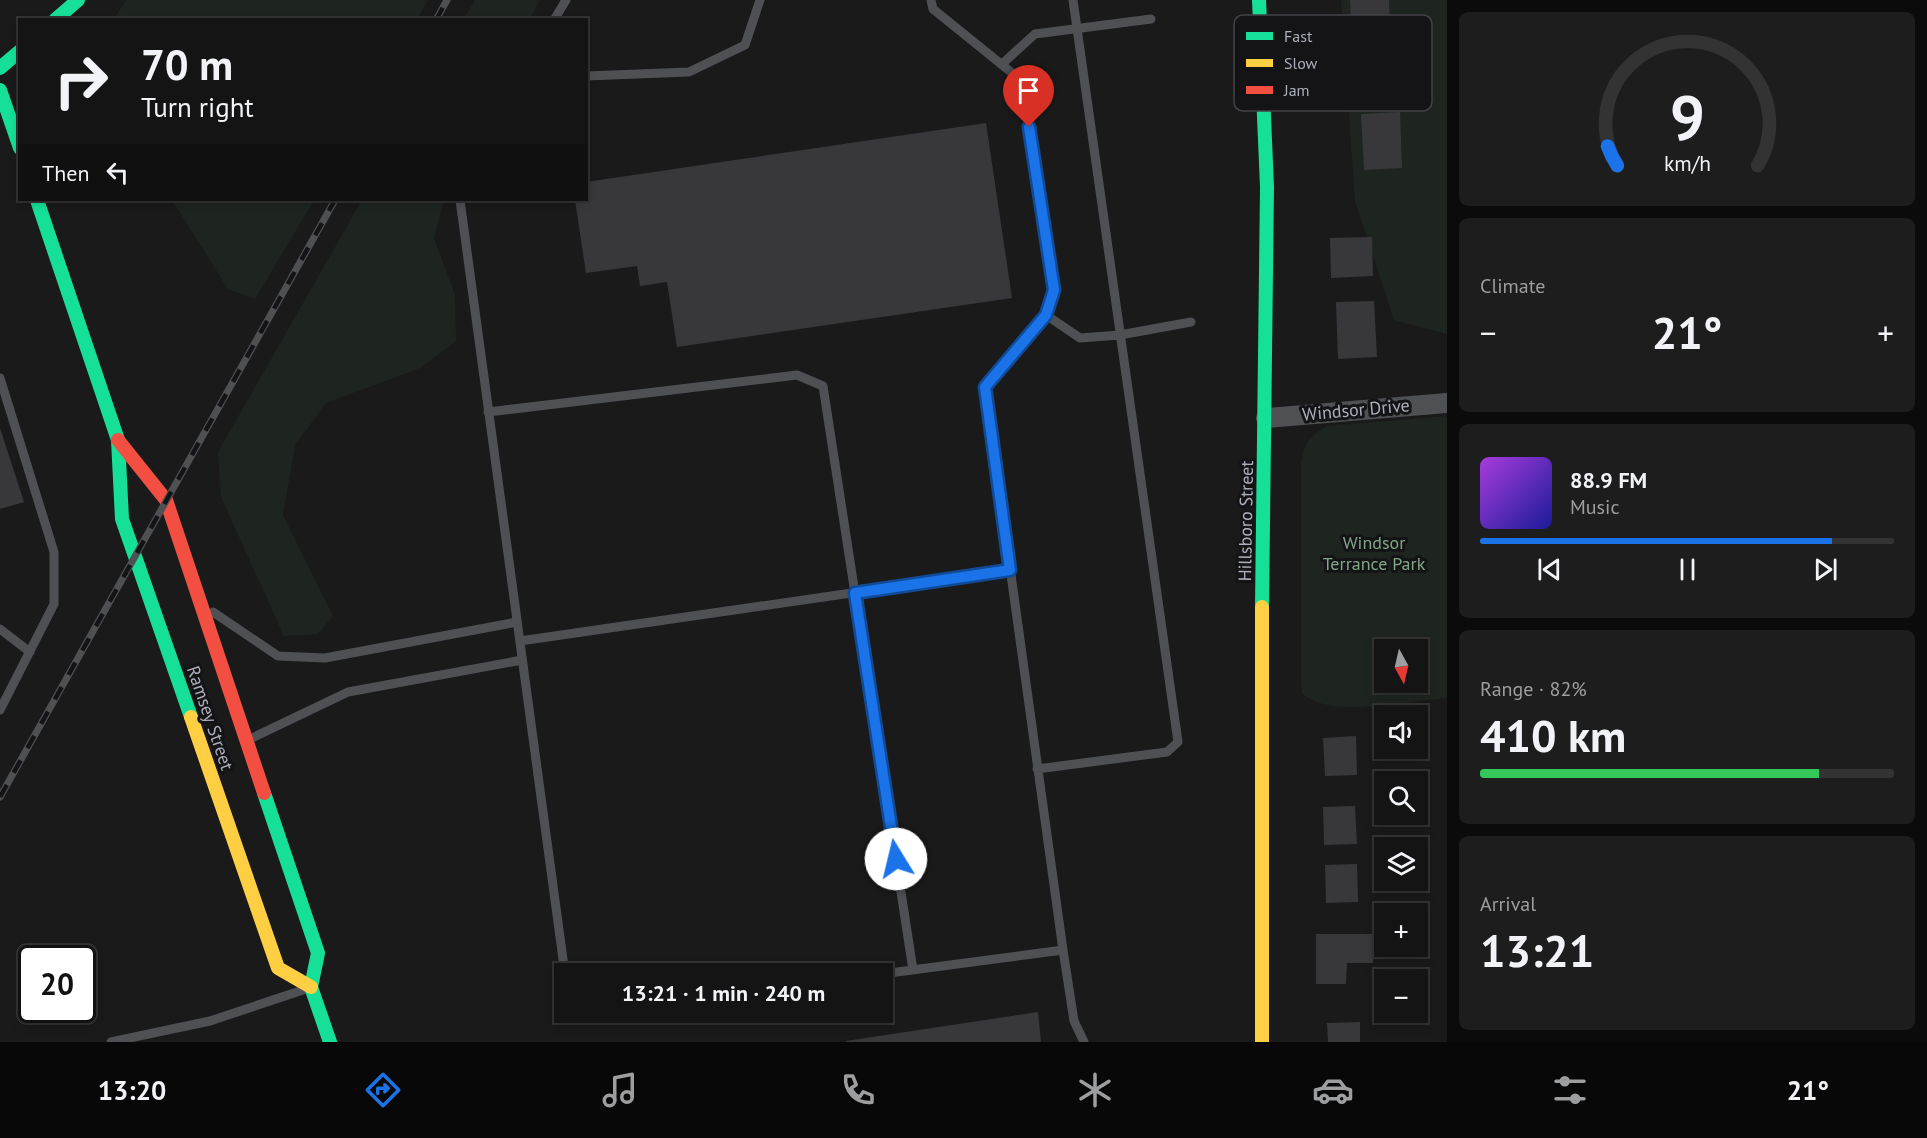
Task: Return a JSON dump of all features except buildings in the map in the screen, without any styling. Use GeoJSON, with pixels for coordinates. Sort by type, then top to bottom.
{"type":"FeatureCollection","features":[{"type":"Feature","properties":{"kind":"main road"},"geometry":{"type":"LineString","coordinates":[[58,18],[78,0]]}},
{"type":"Feature","properties":{"kind":"main road","name":"Hillsboro Street"},"geometry":{"type":"LineString","coordinates":[[1259,0],[1260,15]]}},
{"type":"Feature","properties":{"kind":"main road"},"geometry":{"type":"LineString","coordinates":[[0,68],[18,53]]}},
{"type":"Feature","properties":{"kind":"main road"},"geometry":{"type":"LineString","coordinates":[[0,90],[18,142]]}},
{"type":"Feature","properties":{"kind":"main road","name":"Hillsboro Street"},"geometry":{"type":"LineString","coordinates":[[1262,1042],[1261,738],[1267,187],[1264,111]]}},
{"type":"Feature","properties":{"kind":"main road","name":"Ramsey Street"},"geometry":{"type":"LineString","coordinates":[[37,201],[118,440],[122,519],[238,856],[278,968],[311,987],[318,953],[166,500],[118,440]]}},
{"type":"Feature","properties":{"kind":"main road"},"geometry":{"type":"LineString","coordinates":[[311,987],[330,1042]]}},
{"type":"Feature","properties":{"kind":"street","name":"Windsor Drive"},"geometry":{"type":"LineString","coordinates":[[1266,418],[1447,403]]}},
{"type":"Feature","properties":{"kind":"lane"},"geometry":{"type":"LineString","coordinates":[[556,18],[566,0]]}},
{"type":"Feature","properties":{"kind":"lane"},"geometry":{"type":"LineString","coordinates":[[588,76],[689,72],[745,45],[760,0]]}},
{"type":"Feature","properties":{"kind":"lane"},"geometry":{"type":"LineString","coordinates":[[932,0],[933,9],[1022,81],[1054,290],[1046,315],[985,387],[1063,950],[1074,1021],[1084,1042]]}},
{"type":"Feature","properties":{"kind":"lane"},"geometry":{"type":"LineString","coordinates":[[1038,769],[1167,752],[1178,742],[1073,0]]}},
{"type":"Feature","properties":{"kind":"lane"},"geometry":{"type":"LineString","coordinates":[[1002,64],[1035,33],[1151,19]]}},
{"type":"Feature","properties":{"kind":"lane"},"geometry":{"type":"LineString","coordinates":[[460,201],[563,963]]}},
{"type":"Feature","properties":{"kind":"lane"},"geometry":{"type":"LineString","coordinates":[[1046,315],[1080,338],[1120,335],[1191,322]]}},
{"type":"Feature","properties":{"kind":"lane"},"geometry":{"type":"LineString","coordinates":[[488,412],[797,375],[823,386],[913,970]]}},
{"type":"Feature","properties":{"kind":"lane"},"geometry":{"type":"LineString","coordinates":[[0,378],[54,552],[54,604],[0,710]]}},
{"type":"Feature","properties":{"kind":"lane"},"geometry":{"type":"LineString","coordinates":[[520,641],[1010,570]]}},
{"type":"Feature","properties":{"kind":"lane"},"geometry":{"type":"LineString","coordinates":[[200,603],[279,656],[324,658],[517,622]]}},
{"type":"Feature","properties":{"kind":"lane"},"geometry":{"type":"LineString","coordinates":[[0,628],[30,652]]}},
{"type":"Feature","properties":{"kind":"lane"},"geometry":{"type":"LineString","coordinates":[[246,741],[348,692],[522,660]]}},
{"type":"Feature","properties":{"kind":"lane"},"geometry":{"type":"LineString","coordinates":[[893,973],[1063,950]]}},
{"type":"Feature","properties":{"kind":"lane"},"geometry":{"type":"LineString","coordinates":[[111,1042],[210,1021],[311,987]]}},
{"type":"Feature","properties":{"kind":"green space"},"geometry":{"type":"Polygon","coordinates":[[[126,0],[428,0],[418,18],[115,18],[126,0]]]}},
{"type":"Feature","properties":{"kind":"green space"},"geometry":{"type":"Polygon","coordinates":[[[475,0],[540,0],[531,18],[465,18],[475,0]]]}},
{"type":"Feature","properties":{"kind":"green space"},"geometry":{"type":"Polygon","coordinates":[[[1341,0],[1447,0],[1447,334],[1394,320],[1355,201],[1349,111],[1432,111],[1432,15],[1342,15],[1341,0]]]}},
{"type":"Feature","properties":{"kind":"green space"},"geometry":{"type":"Polygon","coordinates":[[[173,201],[313,201],[255,299],[228,289],[173,201]]]}},
{"type":"Feature","properties":{"kind":"green space"},"geometry":{"type":"Polygon","coordinates":[[[361,201],[444,201],[434,238],[455,295],[456,341],[420,368],[326,403],[295,445],[283,515],[333,616],[318,634],[284,636],[221,497],[218,452],[361,201]]]}},
{"type":"Feature","properties":{"kind":"green space","name":"Windsor Terrance Park"},"geometry":{"type":"Polygon","coordinates":[[[1447,416],[1447,698],[1351,707],[1323,704],[1302,694],[1301,462],[1304,449],[1317,433],[1328,426],[1447,416]]]}},
{"type":"Feature","properties":{"kind":"railway"},"geometry":{"type":"LineString","coordinates":[[437,18],[447,0]]}},
{"type":"Feature","properties":{"kind":"railway"},"geometry":{"type":"LineString","coordinates":[[0,797],[334,201]]}},
{"type":"Feature","properties":{"kind":"traffic: fast"},"geometry":{"type":"LineString","coordinates":[[57,18],[78,0]]}},
{"type":"Feature","properties":{"kind":"traffic: fast"},"geometry":{"type":"LineString","coordinates":[[1259,0],[1260,15]]}},
{"type":"Feature","properties":{"kind":"traffic: fast"},"geometry":{"type":"LineString","coordinates":[[0,68],[18,53]]}},
{"type":"Feature","properties":{"kind":"traffic: fast"},"geometry":{"type":"LineString","coordinates":[[0,90],[18,142]]}},
{"type":"Feature","properties":{"kind":"traffic: fast"},"geometry":{"type":"LineString","coordinates":[[1262,607],[1267,187],[1264,111]]}},
{"type":"Feature","properties":{"kind":"traffic: fast"},"geometry":{"type":"LineString","coordinates":[[37,201],[118,440],[122,519],[191,717]]}},
{"type":"Feature","properties":{"kind":"traffic: fast"},"geometry":{"type":"LineString","coordinates":[[264,793],[318,953],[311,987],[330,1042]]}},
{"type":"Feature","properties":{"kind":"traffic: slow"},"geometry":{"type":"LineString","coordinates":[[1262,607],[1262,1042]]}},
{"type":"Feature","properties":{"kind":"traffic: slow"},"geometry":{"type":"LineString","coordinates":[[191,717],[278,968],[311,987]]}},
{"type":"Feature","properties":{"kind":"traffic: jam"},"geometry":{"type":"LineString","coordinates":[[118,440],[166,500],[264,793]]}},
{"type":"Feature","properties":{"kind":"route"},"geometry":{"type":"LineString","coordinates":[[896,859],[855,593],[1010,570],[985,387],[1046,315],[1054,290],[1029,127]]}}]}
